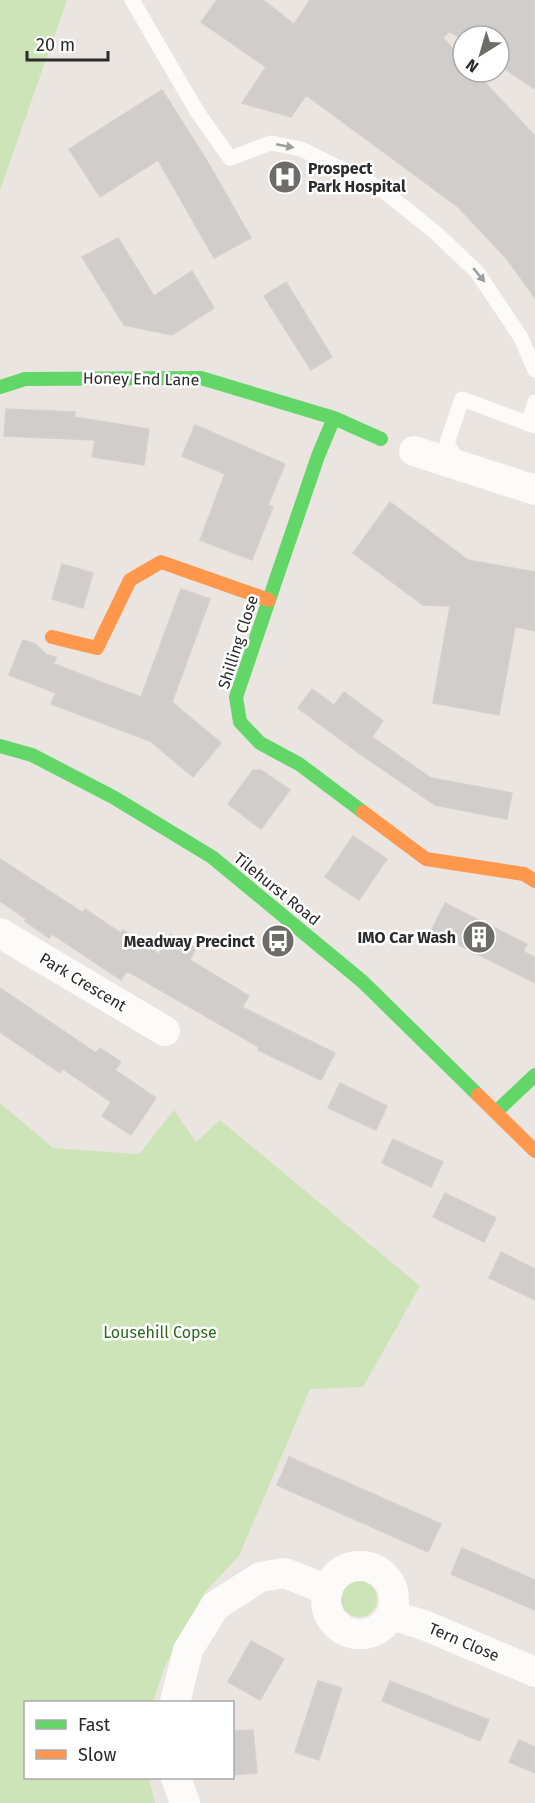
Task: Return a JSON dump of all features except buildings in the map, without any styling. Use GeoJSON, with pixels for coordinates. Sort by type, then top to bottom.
{"type":"FeatureCollection","features":[{"type":"Feature","properties":{"kind":"street","name":"Honey End Lane"},"geometry":{"type":"LineString","coordinates":[[0,387],[25,379],[201,378],[334,418],[381,439]]}},
{"type":"Feature","properties":{"kind":"street","name":"Shilling Close"},"geometry":{"type":"LineString","coordinates":[[334,418],[318,456],[236,697],[240,722],[260,743],[299,764],[426,859],[524,874],[535,881]]}},
{"type":"Feature","properties":{"kind":"street"},"geometry":{"type":"LineString","coordinates":[[414,451],[459,464],[510,484],[535,490]]}},
{"type":"Feature","properties":{"kind":"street"},"geometry":{"type":"LineString","coordinates":[[52,637],[97,648],[130,580],[161,562],[269,600]]}},
{"type":"Feature","properties":{"kind":"street","name":"Tilehurst Road"},"geometry":{"type":"LineString","coordinates":[[0,746],[32,755],[113,797],[212,857],[363,982],[535,1151]]}},
{"type":"Feature","properties":{"kind":"street","name":"Park Crescent"},"geometry":{"type":"LineString","coordinates":[[0,933],[165,1031]]}},
{"type":"Feature","properties":{"kind":"street"},"geometry":{"type":"LineString","coordinates":[[496,1112],[535,1075]]}},
{"type":"Feature","properties":{"kind":"street"},"geometry":{"type":"LineString","coordinates":[[351,1567],[374,1568],[390,1583],[394,1593],[391,1615],[384,1624],[365,1634],[344,1630],[329,1612],[328,1590],[341,1572],[351,1567]]}},
{"type":"Feature","properties":{"kind":"street"},"geometry":{"type":"LineString","coordinates":[[175,1701],[188,1650],[215,1606],[260,1577],[285,1573],[328,1590]]}},
{"type":"Feature","properties":{"kind":"street","name":"Tern Close"},"geometry":{"type":"LineString","coordinates":[[391,1615],[424,1625],[535,1672]]}},
{"type":"Feature","properties":{"kind":"street"},"geometry":{"type":"LineString","coordinates":[[176,1779],[185,1803]]}},
{"type":"Feature","properties":{"kind":"lane"},"geometry":{"type":"LineString","coordinates":[[132,0],[198,113],[230,158],[271,143],[301,148],[380,188],[428,227],[477,272],[520,336],[535,370]]}},
{"type":"Feature","properties":{"kind":"lane"},"geometry":{"type":"LineString","coordinates":[[459,464],[447,442],[462,399],[532,425],[535,402]]}},
{"type":"Feature","properties":{"kind":"green space"},"geometry":{"type":"Polygon","coordinates":[[[0,0],[67,0],[0,190],[0,0]]]}},
{"type":"Feature","properties":{"kind":"green space","name":"Lousehill Copse"},"geometry":{"type":"Polygon","coordinates":[[[0,1103],[53,1148],[139,1154],[174,1110],[196,1142],[220,1120],[420,1286],[363,1387],[310,1389],[239,1556],[205,1592],[164,1668],[153,1701],[24,1701],[24,1779],[149,1779],[155,1803],[0,1803],[0,1103]]]}},
{"type":"Feature","properties":{"kind":"green space"},"geometry":{"type":"Polygon","coordinates":[[[359,1581],[372,1586],[377,1599],[372,1612],[359,1617],[346,1612],[341,1599],[346,1586],[359,1581]]]}},
{"type":"Feature","properties":{"kind":"traffic: fast"},"geometry":{"type":"LineString","coordinates":[[0,387],[25,379],[201,378],[334,418],[381,439]]}},
{"type":"Feature","properties":{"kind":"traffic: fast"},"geometry":{"type":"LineString","coordinates":[[334,418],[318,456],[236,697],[240,722],[260,743],[299,764],[363,812]]}},
{"type":"Feature","properties":{"kind":"traffic: fast"},"geometry":{"type":"LineString","coordinates":[[0,746],[32,755],[113,797],[212,857],[363,982],[478,1095]]}},
{"type":"Feature","properties":{"kind":"traffic: fast"},"geometry":{"type":"LineString","coordinates":[[496,1112],[535,1075]]}},
{"type":"Feature","properties":{"kind":"traffic: slow"},"geometry":{"type":"LineString","coordinates":[[52,637],[97,648],[130,580],[161,562],[269,600]]}},
{"type":"Feature","properties":{"kind":"traffic: slow"},"geometry":{"type":"LineString","coordinates":[[363,812],[426,859],[524,874],[535,881]]}},
{"type":"Feature","properties":{"kind":"traffic: slow"},"geometry":{"type":"LineString","coordinates":[[478,1095],[535,1151]]}},
{"type":"Feature","properties":{"kind":"place","name":"Prospect Park Hospital"},"geometry":{"type":"Point","coordinates":[285,177]}},
{"type":"Feature","properties":{"kind":"place","name":"IMO Car Wash"},"geometry":{"type":"Point","coordinates":[479,937]}},
{"type":"Feature","properties":{"kind":"place","name":"Meadway Precinct"},"geometry":{"type":"Point","coordinates":[278,941]}}]}
